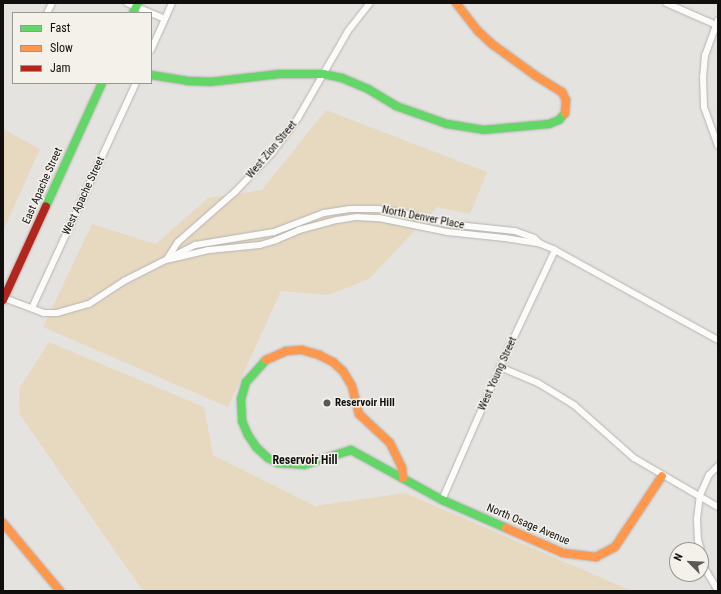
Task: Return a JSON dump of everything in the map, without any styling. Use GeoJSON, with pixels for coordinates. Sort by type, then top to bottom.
{"type":"FeatureCollection","features":[{"type":"Feature","properties":{"kind":"main road"},"geometry":{"type":"LineString","coordinates":[[152,75],[187,81],[210,82],[280,74],[323,74],[342,78],[368,90],[396,106],[447,124],[483,130],[549,124],[559,120],[565,114],[566,100],[562,92],[536,76],[492,44],[478,31],[456,3]]}},
{"type":"Feature","properties":{"kind":"main road","name":"East Apache Street"},"geometry":{"type":"LineString","coordinates":[[3,300],[102,84]]}},
{"type":"Feature","properties":{"kind":"main road","name":"North Osage Avenue"},"geometry":{"type":"LineString","coordinates":[[403,478],[402,468],[390,443],[359,414],[352,386],[343,371],[333,362],[302,350],[286,351],[264,361],[246,382],[241,399],[242,422],[248,436],[256,447],[268,458],[278,463],[304,465],[350,450],[442,500],[563,553],[596,557],[615,547],[662,476]]}},
{"type":"Feature","properties":{"kind":"main road"},"geometry":{"type":"LineString","coordinates":[[3,523],[60,591]]}},
{"type":"Feature","properties":{"kind":"street"},"geometry":{"type":"LineString","coordinates":[[48,12],[52,3]]}},
{"type":"Feature","properties":{"kind":"street"},"geometry":{"type":"LineString","coordinates":[[127,3],[147,12]]}},
{"type":"Feature","properties":{"kind":"street"},"geometry":{"type":"LineString","coordinates":[[152,48],[172,3]]}},
{"type":"Feature","properties":{"kind":"street","name":"West Zion Street"},"geometry":{"type":"LineString","coordinates":[[166,260],[178,242],[235,192],[272,153],[298,118],[348,31],[370,3]]}},
{"type":"Feature","properties":{"kind":"street"},"geometry":{"type":"LineString","coordinates":[[666,3],[717,22],[705,55],[703,77],[704,107],[708,123],[718,146]]}},
{"type":"Feature","properties":{"kind":"street"},"geometry":{"type":"LineString","coordinates":[[152,14],[165,19]]}},
{"type":"Feature","properties":{"kind":"street","name":"West Apache Street"},"geometry":{"type":"LineString","coordinates":[[32,308],[136,84]]}},
{"type":"Feature","properties":{"kind":"street","name":"North Denver Place"},"geometry":{"type":"LineString","coordinates":[[3,300],[44,313],[57,313],[89,304],[124,281],[195,245],[274,232],[324,213],[350,209],[378,209],[400,212],[448,224],[515,231],[534,238],[541,244]]}},
{"type":"Feature","properties":{"kind":"street","name":"North Denver Place"},"geometry":{"type":"LineString","coordinates":[[166,260],[209,250],[260,245],[319,224],[357,217],[392,220],[447,232],[505,238],[541,244],[556,250],[718,340]]}},
{"type":"Feature","properties":{"kind":"street","name":"West Young Street"},"geometry":{"type":"LineString","coordinates":[[442,500],[500,367],[556,250]]}},
{"type":"Feature","properties":{"kind":"street"},"geometry":{"type":"LineString","coordinates":[[500,367],[538,383],[574,406],[634,458],[662,476],[700,495],[718,507]]}},
{"type":"Feature","properties":{"kind":"street"},"geometry":{"type":"LineString","coordinates":[[700,542],[697,519],[700,495],[709,475],[718,466]]}},
{"type":"Feature","properties":{"kind":"street"},"geometry":{"type":"LineString","coordinates":[[709,574],[718,591]]}},
{"type":"Feature","properties":{"kind":"shaded area"},"geometry":{"type":"Polygon","coordinates":[[[326,110],[487,172],[470,214],[437,207],[369,279],[328,295],[281,291],[228,407],[43,327],[92,224],[156,244],[208,198],[262,190],[326,110]]]}},
{"type":"Feature","properties":{"kind":"shaded area"},"geometry":{"type":"Polygon","coordinates":[[[3,129],[40,149],[3,231],[3,129]]]}},
{"type":"Feature","properties":{"kind":"shaded area"},"geometry":{"type":"Polygon","coordinates":[[[49,342],[204,407],[213,455],[315,506],[405,493],[632,591],[143,591],[20,415],[19,389],[49,342]]]}},
{"type":"Feature","properties":{"kind":"traffic: fast"},"geometry":{"type":"LineString","coordinates":[[134,12],[138,3]]}},
{"type":"Feature","properties":{"kind":"traffic: fast"},"geometry":{"type":"LineString","coordinates":[[152,75],[187,81],[210,82],[280,74],[323,74],[342,78],[368,89],[396,106],[447,124],[483,130],[549,124],[559,120],[565,113]]}},
{"type":"Feature","properties":{"kind":"traffic: fast"},"geometry":{"type":"LineString","coordinates":[[46,206],[102,84]]}},
{"type":"Feature","properties":{"kind":"traffic: fast"},"geometry":{"type":"LineString","coordinates":[[266,360],[246,382],[241,399],[242,421],[248,435],[256,447],[268,458],[278,463],[304,465],[351,450],[442,500],[506,528]]}},
{"type":"Feature","properties":{"kind":"traffic: slow"},"geometry":{"type":"LineString","coordinates":[[456,3],[478,31],[492,44],[536,76],[562,92],[566,100],[565,113]]}},
{"type":"Feature","properties":{"kind":"traffic: slow"},"geometry":{"type":"LineString","coordinates":[[266,360],[286,351],[302,350],[319,355],[333,362],[343,371],[352,386],[359,414],[390,443],[402,468],[403,478]]}},
{"type":"Feature","properties":{"kind":"traffic: slow"},"geometry":{"type":"LineString","coordinates":[[506,528],[563,553],[596,557],[615,547],[662,476]]}},
{"type":"Feature","properties":{"kind":"traffic: slow"},"geometry":{"type":"LineString","coordinates":[[3,523],[60,591]]}},
{"type":"Feature","properties":{"kind":"traffic: jam"},"geometry":{"type":"LineString","coordinates":[[3,300],[46,206]]}},
{"type":"Feature","properties":{"kind":"place","name":"Reservoir Hill"},"geometry":{"type":"Point","coordinates":[327,403]}},
{"type":"Feature","properties":{"kind":"district","name":"Reservoir Hill"},"geometry":{"type":"Point","coordinates":[305,461]}}]}
